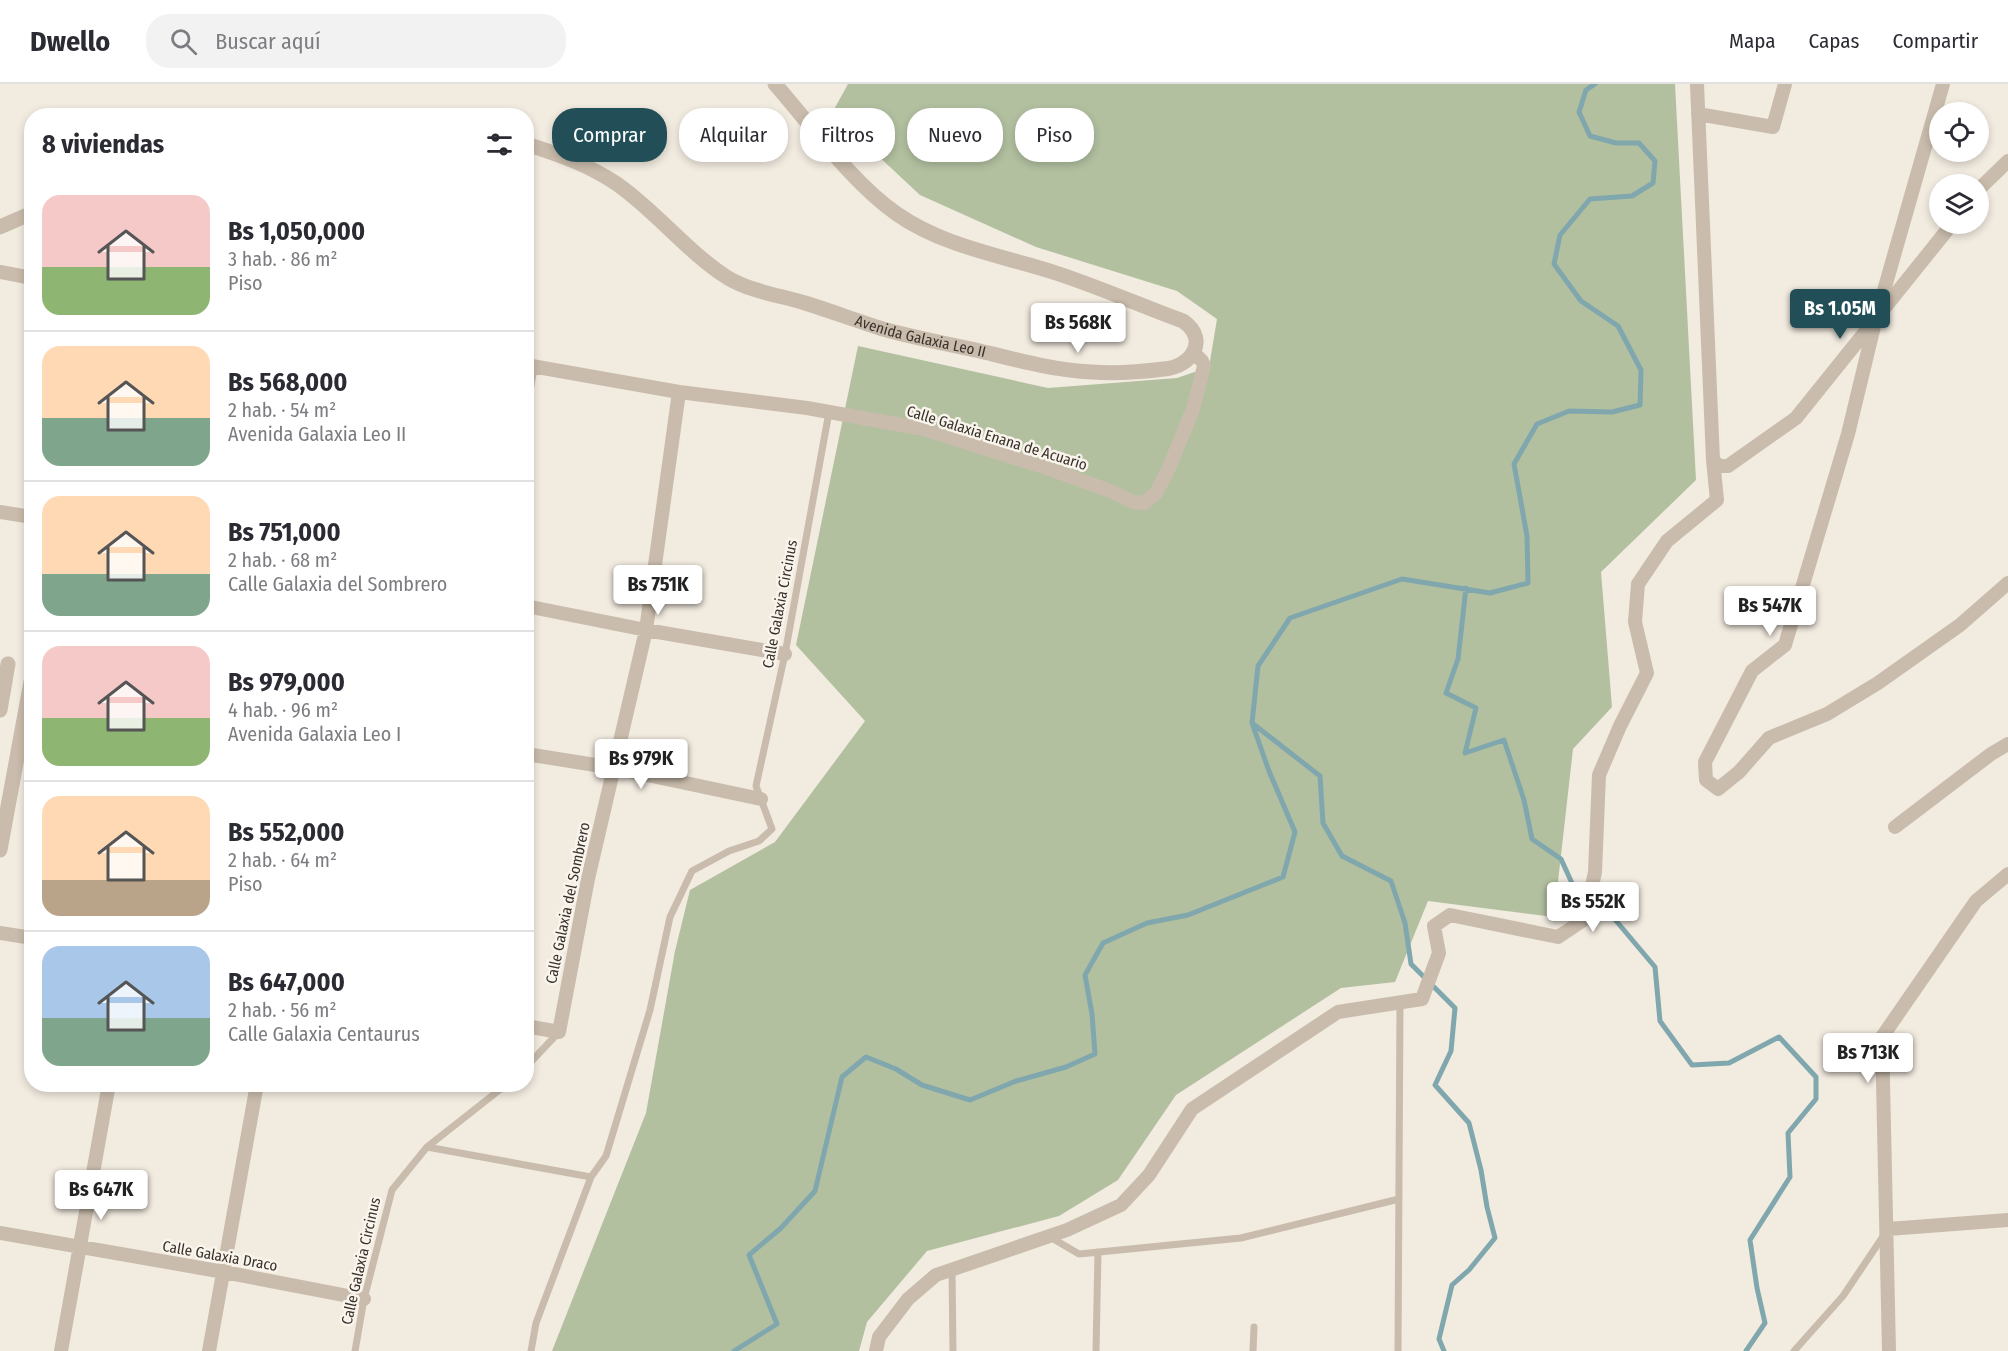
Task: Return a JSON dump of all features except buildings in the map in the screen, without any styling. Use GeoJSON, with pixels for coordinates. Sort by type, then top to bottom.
{"type":"FeatureCollection","features":[{"type":"Feature","properties":{"kind":"street"},"geometry":{"type":"LineString","coordinates":[[775,84],[843,164],[896,213],[920,228],[947,240],[1060,274],[1183,321],[1192,327],[1196,334],[1193,351]]}},
{"type":"Feature","properties":{"kind":"street"},"geometry":{"type":"LineString","coordinates":[[876,1351],[879,1337],[908,1299],[936,1275],[1067,1230],[1121,1205],[1149,1175],[1192,1109],[1338,1012],[1422,999],[1439,953],[1434,926],[1450,915],[1558,938],[1585,920],[1595,872],[1599,775],[1620,726],[1647,674],[1635,621],[1638,584],[1666,541],[1717,500],[1713,460],[1697,84]]}},
{"type":"Feature","properties":{"kind":"street"},"geometry":{"type":"LineString","coordinates":[[1698,114],[1773,127],[1785,84]]}},
{"type":"Feature","properties":{"kind":"street"},"geometry":{"type":"LineString","coordinates":[[1943,84],[1875,322],[1848,435],[1785,645],[1752,671],[1705,762],[1706,780],[1718,789],[1739,772],[1769,738],[1827,714],[1878,682],[1960,625],[2008,583]]}},
{"type":"Feature","properties":{"kind":"street","name":"Avenida Galaxia Leo II"},"geometry":{"type":"LineString","coordinates":[[534,147],[574,160],[619,185],[708,264],[730,279],[754,290],[804,303],[884,329],[1047,367],[1093,372],[1169,369],[1183,364],[1193,351]]}},
{"type":"Feature","properties":{"kind":"street"},"geometry":{"type":"LineString","coordinates":[[1989,179],[2008,161]]}},
{"type":"Feature","properties":{"kind":"street"},"geometry":{"type":"LineString","coordinates":[[0,227],[24,216]]}},
{"type":"Feature","properties":{"kind":"street"},"geometry":{"type":"LineString","coordinates":[[1713,460],[1719,466],[1728,466],[1796,418],[1944,234]]}},
{"type":"Feature","properties":{"kind":"street"},"geometry":{"type":"LineString","coordinates":[[0,272],[24,276]]}},
{"type":"Feature","properties":{"kind":"street","name":"Calle Galaxia Enana de Acuario"},"geometry":{"type":"LineString","coordinates":[[534,366],[679,392],[829,412],[924,429],[1047,468],[1113,492],[1132,502],[1144,503],[1156,493],[1168,470],[1193,409],[1204,366],[1202,360],[1193,351]]}},
{"type":"Feature","properties":{"kind":"street","name":"Calle Galaxia del Sombrero"},"geometry":{"type":"LineString","coordinates":[[559,1032],[588,879],[646,630],[679,392]]}},
{"type":"Feature","properties":{"kind":"street"},"geometry":{"type":"LineString","coordinates":[[0,512],[24,516]]}},
{"type":"Feature","properties":{"kind":"street"},"geometry":{"type":"LineString","coordinates":[[534,608],[785,654]]}},
{"type":"Feature","properties":{"kind":"street"},"geometry":{"type":"LineString","coordinates":[[0,710],[4,662],[24,667]]}},
{"type":"Feature","properties":{"kind":"street"},"geometry":{"type":"LineString","coordinates":[[0,849],[24,719]]}},
{"type":"Feature","properties":{"kind":"street"},"geometry":{"type":"LineString","coordinates":[[1895,827],[1991,754],[2008,744]]}},
{"type":"Feature","properties":{"kind":"street"},"geometry":{"type":"LineString","coordinates":[[534,755],[614,768],[761,799]]}},
{"type":"Feature","properties":{"kind":"street"},"geometry":{"type":"LineString","coordinates":[[1889,1351],[1882,1037],[1976,902],[2008,874]]}},
{"type":"Feature","properties":{"kind":"street"},"geometry":{"type":"LineString","coordinates":[[0,933],[24,937]]}},
{"type":"Feature","properties":{"kind":"street"},"geometry":{"type":"LineString","coordinates":[[534,1027],[559,1032]]}},
{"type":"Feature","properties":{"kind":"street"},"geometry":{"type":"LineString","coordinates":[[61,1351],[108,1092]]}},
{"type":"Feature","properties":{"kind":"street"},"geometry":{"type":"LineString","coordinates":[[209,1351],[256,1092]]}},
{"type":"Feature","properties":{"kind":"street"},"geometry":{"type":"LineString","coordinates":[[1888,1229],[2008,1221]]}},
{"type":"Feature","properties":{"kind":"street","name":"Calle Galaxia Draco"},"geometry":{"type":"LineString","coordinates":[[0,1233],[364,1299]]}},
{"type":"Feature","properties":{"kind":"lane","name":"Calle Galaxia Circinus"},"geometry":{"type":"LineString","coordinates":[[591,1177],[606,1156],[650,1010],[670,917],[692,871],[729,851],[759,841],[772,830],[756,786],[785,654],[829,412]]}},
{"type":"Feature","properties":{"kind":"lane"},"geometry":{"type":"LineString","coordinates":[[1398,1351],[1400,1003]]}},
{"type":"Feature","properties":{"kind":"lane"},"geometry":{"type":"LineString","coordinates":[[534,1059],[559,1032]]}},
{"type":"Feature","properties":{"kind":"lane","name":"Calle Galaxia Circinus"},"geometry":{"type":"LineString","coordinates":[[355,1351],[364,1299],[392,1190],[426,1147],[497,1092]]}},
{"type":"Feature","properties":{"kind":"lane"},"geometry":{"type":"LineString","coordinates":[[426,1147],[591,1177],[536,1323],[531,1351]]}},
{"type":"Feature","properties":{"kind":"lane"},"geometry":{"type":"LineString","coordinates":[[1048,1236],[1079,1254],[1241,1238],[1399,1199]]}},
{"type":"Feature","properties":{"kind":"lane"},"geometry":{"type":"LineString","coordinates":[[1794,1351],[1843,1296],[1888,1229]]}},
{"type":"Feature","properties":{"kind":"lane"},"geometry":{"type":"LineString","coordinates":[[1096,1351],[1098,1252]]}},
{"type":"Feature","properties":{"kind":"lane"},"geometry":{"type":"LineString","coordinates":[[952,1269],[953,1351]]}},
{"type":"Feature","properties":{"kind":"lane"},"geometry":{"type":"LineString","coordinates":[[1253,1351],[1254,1327]]}},
{"type":"Feature","properties":{"kind":"green space"},"geometry":{"type":"Polygon","coordinates":[[[848,84],[1675,84],[1696,480],[1601,572],[1612,707],[1573,749],[1554,917],[1428,901],[1395,982],[1341,988],[1176,1095],[1118,1180],[1059,1216],[927,1251],[867,1322],[859,1351],[552,1351],[646,1113],[675,951],[690,890],[775,842],[865,721],[796,645],[858,346],[1048,388],[1177,378],[1209,367],[1217,319],[1177,291],[1036,247],[920,195],[885,162],[895,162],[895,108],[835,108],[848,84]]]}},
{"type":"Feature","properties":{"kind":"waterway"},"geometry":{"type":"LineString","coordinates":[[734,1351],[777,1324],[749,1255],[781,1228],[815,1191],[842,1077],[866,1057],[896,1069],[922,1085],[970,1100],[1016,1081],[1066,1067],[1095,1054],[1092,1014],[1085,975],[1103,943],[1147,923],[1188,915],[1283,877],[1295,832],[1269,771],[1252,723],[1258,666],[1290,618],[1402,579],[1490,593],[1528,583],[1527,536],[1514,464],[1537,424],[1569,411],[1612,412],[1640,405],[1641,370],[1618,326],[1581,301],[1554,264],[1560,235],[1590,199],[1632,196],[1653,183],[1655,161],[1639,143],[1616,143],[1590,136],[1579,112],[1586,90],[1595,84]]}},
{"type":"Feature","properties":{"kind":"waterway"},"geometry":{"type":"LineString","coordinates":[[1466,588],[1458,659],[1446,693],[1476,708],[1465,753],[1504,740],[1524,800],[1532,839],[1561,859],[1576,892],[1581,895]]}},
{"type":"Feature","properties":{"kind":"waterway"},"geometry":{"type":"LineString","coordinates":[[1252,723],[1320,776],[1323,823],[1342,856],[1391,881],[1405,923],[1411,964],[1455,1008],[1451,1051],[1435,1085],[1469,1123],[1495,1238],[1469,1270],[1452,1285],[1439,1339],[1444,1351]]}},
{"type":"Feature","properties":{"kind":"waterway"},"geometry":{"type":"LineString","coordinates":[[1597,905],[1607,910],[1655,967],[1660,1021],[1692,1065],[1729,1063],[1779,1037],[1816,1077],[1816,1099],[1788,1133],[1790,1177],[1750,1240],[1765,1323],[1746,1351]]}}]}
